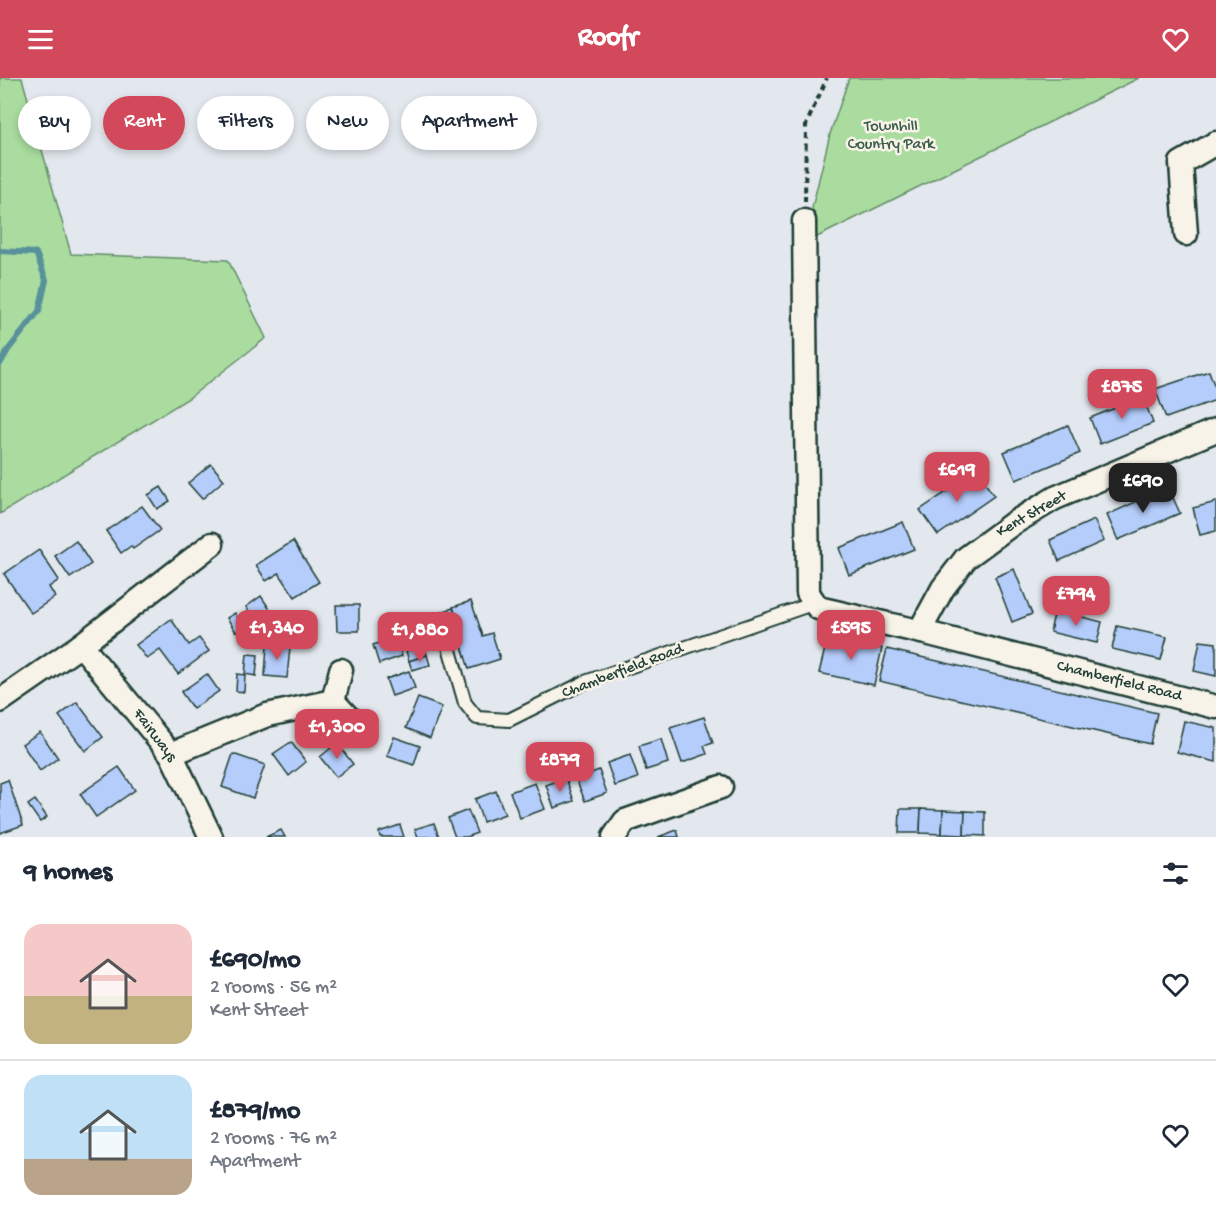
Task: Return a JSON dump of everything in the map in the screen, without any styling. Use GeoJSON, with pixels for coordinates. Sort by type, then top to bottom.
{"type":"FeatureCollection","features":[{"type":"Feature","properties":{"kind":"street"},"geometry":{"type":"LineString","coordinates":[[1186,234],[1181,163],[1216,143]]}},
{"type":"Feature","properties":{"kind":"street"},"geometry":{"type":"LineString","coordinates":[[804,221],[808,593],[815,603]]}},
{"type":"Feature","properties":{"kind":"street","name":"Kent Street"},"geometry":{"type":"LineString","coordinates":[[922,632],[924,623],[943,588],[966,558],[1012,524],[1055,498],[1216,430]]}},
{"type":"Feature","properties":{"kind":"street"},"geometry":{"type":"LineString","coordinates":[[0,701],[81,645],[212,544]]}},
{"type":"Feature","properties":{"kind":"street","name":"Chamberfield Road"},"geometry":{"type":"LineString","coordinates":[[815,603],[818,608],[922,632],[1216,707]]}},
{"type":"Feature","properties":{"kind":"street","name":"Fairways"},"geometry":{"type":"LineString","coordinates":[[81,645],[171,754],[212,837]]}},
{"type":"Feature","properties":{"kind":"street"},"geometry":{"type":"LineString","coordinates":[[333,701],[340,670]]}},
{"type":"Feature","properties":{"kind":"street"},"geometry":{"type":"LineString","coordinates":[[171,754],[267,716],[333,701]]}},
{"type":"Feature","properties":{"kind":"street"},"geometry":{"type":"LineString","coordinates":[[333,701],[359,729]]}},
{"type":"Feature","properties":{"kind":"street"},"geometry":{"type":"LineString","coordinates":[[614,837],[625,821],[722,787]]}},
{"type":"Feature","properties":{"kind":"lane","name":"Chamberfield Road"},"geometry":{"type":"LineString","coordinates":[[447,640],[465,703],[477,718],[509,720],[585,682],[815,603]]}},
{"type":"Feature","properties":{"kind":"path"},"geometry":{"type":"LineString","coordinates":[[804,221],[806,126],[827,78]]}},
{"type":"Feature","properties":{"kind":"green space"},"geometry":{"type":"Polygon","coordinates":[[[0,78],[22,78],[27,96],[18,96],[18,150],[42,150],[71,254],[228,260],[266,338],[189,398],[0,514],[0,78]]]}},
{"type":"Feature","properties":{"kind":"green space","name":"Townhill Country Park"},"geometry":{"type":"Polygon","coordinates":[[[849,78],[1139,78],[813,239],[812,208],[830,134],[849,78]]]}},
{"type":"Feature","properties":{"kind":"building"},"geometry":{"type":"Polygon","coordinates":[[[1209,371],[1216,390],[1216,400],[1166,418],[1155,389],[1209,371]]]}},
{"type":"Feature","properties":{"kind":"building"},"geometry":{"type":"Polygon","coordinates":[[[1143,397],[1153,423],[1100,444],[1090,418],[1143,397]]]}},
{"type":"Feature","properties":{"kind":"building"},"geometry":{"type":"Polygon","coordinates":[[[1068,425],[1080,453],[1016,480],[1004,452],[1068,425]]]}},
{"type":"Feature","properties":{"kind":"building"},"geometry":{"type":"Polygon","coordinates":[[[211,464],[224,480],[202,499],[188,483],[211,464]]]}},
{"type":"Feature","properties":{"kind":"building"},"geometry":{"type":"Polygon","coordinates":[[[977,471],[994,496],[938,535],[920,510],[977,471]]]}},
{"type":"Feature","properties":{"kind":"building"},"geometry":{"type":"Polygon","coordinates":[[[161,487],[170,501],[157,509],[148,495],[161,487]]]}},
{"type":"Feature","properties":{"kind":"building"},"geometry":{"type":"Polygon","coordinates":[[[1168,487],[1180,513],[1118,540],[1107,515],[1168,487]]]}},
{"type":"Feature","properties":{"kind":"building"},"geometry":{"type":"Polygon","coordinates":[[[1216,502],[1216,531],[1200,535],[1193,508],[1216,502]]]}},
{"type":"Feature","properties":{"kind":"building"},"geometry":{"type":"Polygon","coordinates":[[[142,506],[160,530],[133,549],[131,546],[121,553],[106,531],[142,506]]]}},
{"type":"Feature","properties":{"kind":"building"},"geometry":{"type":"Polygon","coordinates":[[[1094,520],[1104,541],[1059,561],[1050,540],[1094,520]]]}},
{"type":"Feature","properties":{"kind":"building"},"geometry":{"type":"Polygon","coordinates":[[[903,522],[914,549],[849,575],[839,548],[903,522]]]}},
{"type":"Feature","properties":{"kind":"building"},"geometry":{"type":"Polygon","coordinates":[[[76,541],[91,564],[70,578],[55,556],[76,541]]]}},
{"type":"Feature","properties":{"kind":"building"},"geometry":{"type":"Polygon","coordinates":[[[293,541],[319,582],[295,597],[279,573],[266,581],[256,565],[293,541]]]}},
{"type":"Feature","properties":{"kind":"building"},"geometry":{"type":"Polygon","coordinates":[[[39,550],[59,580],[49,587],[55,597],[31,613],[4,574],[39,550]]]}},
{"type":"Feature","properties":{"kind":"building"},"geometry":{"type":"Polygon","coordinates":[[[1014,569],[1032,614],[1012,622],[995,577],[1014,569]]]}},
{"type":"Feature","properties":{"kind":"building"},"geometry":{"type":"Polygon","coordinates":[[[261,596],[271,611],[256,622],[246,607],[261,596]]]}},
{"type":"Feature","properties":{"kind":"building"},"geometry":{"type":"Polygon","coordinates":[[[471,601],[483,636],[492,633],[500,659],[469,669],[461,643],[465,642],[453,607],[471,601]]]}},
{"type":"Feature","properties":{"kind":"building"},"geometry":{"type":"Polygon","coordinates":[[[336,605],[359,605],[359,631],[337,631],[336,605]]]}},
{"type":"Feature","properties":{"kind":"building"},"geometry":{"type":"Polygon","coordinates":[[[453,608],[458,624],[443,629],[438,613],[453,608]]]}},
{"type":"Feature","properties":{"kind":"building"},"geometry":{"type":"Polygon","coordinates":[[[1055,610],[1102,622],[1097,643],[1050,632],[1055,610]]]}},
{"type":"Feature","properties":{"kind":"building"},"geometry":{"type":"Polygon","coordinates":[[[235,613],[243,627],[236,632],[227,618],[235,613]]]}},
{"type":"Feature","properties":{"kind":"building"},"geometry":{"type":"Polygon","coordinates":[[[171,619],[189,645],[199,638],[209,651],[178,674],[160,650],[147,659],[136,645],[171,619]]]}},
{"type":"Feature","properties":{"kind":"building"},"geometry":{"type":"Polygon","coordinates":[[[1117,626],[1167,637],[1161,660],[1112,649],[1117,626]]]}},
{"type":"Feature","properties":{"kind":"building"},"geometry":{"type":"Polygon","coordinates":[[[828,636],[882,648],[874,685],[819,673],[828,636]]]}},
{"type":"Feature","properties":{"kind":"building"},"geometry":{"type":"Polygon","coordinates":[[[396,637],[402,656],[379,664],[373,645],[396,637]]]}},
{"type":"Feature","properties":{"kind":"building"},"geometry":{"type":"Polygon","coordinates":[[[1200,641],[1216,643],[1216,676],[1194,671],[1200,641]]]}},
{"type":"Feature","properties":{"kind":"building"},"geometry":{"type":"Polygon","coordinates":[[[267,645],[290,647],[287,678],[265,676],[267,645]]]}},
{"type":"Feature","properties":{"kind":"building"},"geometry":{"type":"Polygon","coordinates":[[[424,645],[427,655],[409,661],[406,651],[424,645]]]}},
{"type":"Feature","properties":{"kind":"building"},"geometry":{"type":"Polygon","coordinates":[[[887,649],[1157,713],[1150,744],[879,681],[887,649]]]}},
{"type":"Feature","properties":{"kind":"building"},"geometry":{"type":"Polygon","coordinates":[[[247,654],[258,655],[256,676],[245,674],[247,654]]]}},
{"type":"Feature","properties":{"kind":"building"},"geometry":{"type":"Polygon","coordinates":[[[427,655],[430,665],[412,670],[409,661],[427,655]]]}},
{"type":"Feature","properties":{"kind":"building"},"geometry":{"type":"Polygon","coordinates":[[[409,671],[415,688],[392,696],[386,679],[409,671]]]}},
{"type":"Feature","properties":{"kind":"building"},"geometry":{"type":"Polygon","coordinates":[[[207,674],[219,691],[193,709],[181,692],[207,674]]]}},
{"type":"Feature","properties":{"kind":"building"},"geometry":{"type":"Polygon","coordinates":[[[237,674],[245,675],[244,692],[236,691],[237,674]]]}},
{"type":"Feature","properties":{"kind":"building"},"geometry":{"type":"Polygon","coordinates":[[[418,698],[442,707],[430,738],[406,728],[418,698]]]}},
{"type":"Feature","properties":{"kind":"building"},"geometry":{"type":"Polygon","coordinates":[[[77,702],[103,737],[85,751],[59,716],[77,702]]]}},
{"type":"Feature","properties":{"kind":"building"},"geometry":{"type":"Polygon","coordinates":[[[704,717],[713,743],[704,746],[707,754],[682,763],[670,728],[704,717]]]}},
{"type":"Feature","properties":{"kind":"building"},"geometry":{"type":"Polygon","coordinates":[[[1184,721],[1216,728],[1216,762],[1177,752],[1184,721]]]}},
{"type":"Feature","properties":{"kind":"building"},"geometry":{"type":"Polygon","coordinates":[[[40,732],[58,758],[40,771],[22,744],[40,732]]]}},
{"type":"Feature","properties":{"kind":"building"},"geometry":{"type":"Polygon","coordinates":[[[394,737],[420,746],[414,765],[387,756],[394,737]]]}},
{"type":"Feature","properties":{"kind":"building"},"geometry":{"type":"Polygon","coordinates":[[[661,739],[668,763],[646,770],[639,746],[661,739]]]}},
{"type":"Feature","properties":{"kind":"building"},"geometry":{"type":"Polygon","coordinates":[[[291,742],[306,762],[289,776],[273,754],[291,742]]]}},
{"type":"Feature","properties":{"kind":"building"},"geometry":{"type":"Polygon","coordinates":[[[337,743],[353,764],[336,777],[320,757],[337,743]]]}},
{"type":"Feature","properties":{"kind":"building"},"geometry":{"type":"Polygon","coordinates":[[[233,754],[265,765],[253,798],[222,787],[233,754]]]}},
{"type":"Feature","properties":{"kind":"building"},"geometry":{"type":"Polygon","coordinates":[[[630,755],[638,778],[615,786],[607,763],[630,755]]]}},
{"type":"Feature","properties":{"kind":"building"},"geometry":{"type":"Polygon","coordinates":[[[119,767],[135,790],[96,817],[80,794],[119,767]]]}},
{"type":"Feature","properties":{"kind":"building"},"geometry":{"type":"Polygon","coordinates":[[[599,770],[607,793],[585,801],[576,779],[599,770]]]}},
{"type":"Feature","properties":{"kind":"building"},"geometry":{"type":"Polygon","coordinates":[[[566,778],[574,801],[554,808],[546,785],[566,778]]]}},
{"type":"Feature","properties":{"kind":"building"},"geometry":{"type":"Polygon","coordinates":[[[8,780],[23,825],[0,833],[0,783],[8,780]]]}},
{"type":"Feature","properties":{"kind":"building"},"geometry":{"type":"Polygon","coordinates":[[[535,783],[545,809],[520,818],[510,792],[535,783]]]}},
{"type":"Feature","properties":{"kind":"building"},"geometry":{"type":"Polygon","coordinates":[[[496,791],[505,814],[483,822],[475,799],[496,791]]]}},
{"type":"Feature","properties":{"kind":"building"},"geometry":{"type":"Polygon","coordinates":[[[35,800],[47,817],[40,822],[28,805],[35,800]]]}},
{"type":"Feature","properties":{"kind":"building"},"geometry":{"type":"Polygon","coordinates":[[[900,809],[921,809],[920,833],[899,833],[900,809]]]}},
{"type":"Feature","properties":{"kind":"building"},"geometry":{"type":"Polygon","coordinates":[[[921,809],[943,810],[942,834],[920,833],[921,809]]]}},
{"type":"Feature","properties":{"kind":"building"},"geometry":{"type":"Polygon","coordinates":[[[468,810],[477,833],[466,837],[455,837],[448,818],[468,810]]]}},
{"type":"Feature","properties":{"kind":"building"},"geometry":{"type":"Polygon","coordinates":[[[943,810],[965,811],[964,835],[942,834],[943,810]]]}},
{"type":"Feature","properties":{"kind":"building"},"geometry":{"type":"Polygon","coordinates":[[[965,811],[985,812],[985,836],[964,835],[965,811]]]}},
{"type":"Feature","properties":{"kind":"building"},"geometry":{"type":"Polygon","coordinates":[[[434,823],[439,837],[418,837],[415,829],[434,823]]]}},
{"type":"Feature","properties":{"kind":"building"},"geometry":{"type":"Polygon","coordinates":[[[400,825],[404,837],[380,837],[379,832],[400,825]]]}},
{"type":"Feature","properties":{"kind":"building"},"geometry":{"type":"Polygon","coordinates":[[[281,830],[285,837],[266,837],[281,830]]]}},
{"type":"Feature","properties":{"kind":"building"},"geometry":{"type":"Polygon","coordinates":[[[677,830],[679,837],[658,837],[677,830]]]}},
{"type":"Feature","properties":{"kind":"waterway"},"geometry":{"type":"LineString","coordinates":[[0,251],[36,253],[46,280],[39,311],[8,350],[0,364]]}}]}
